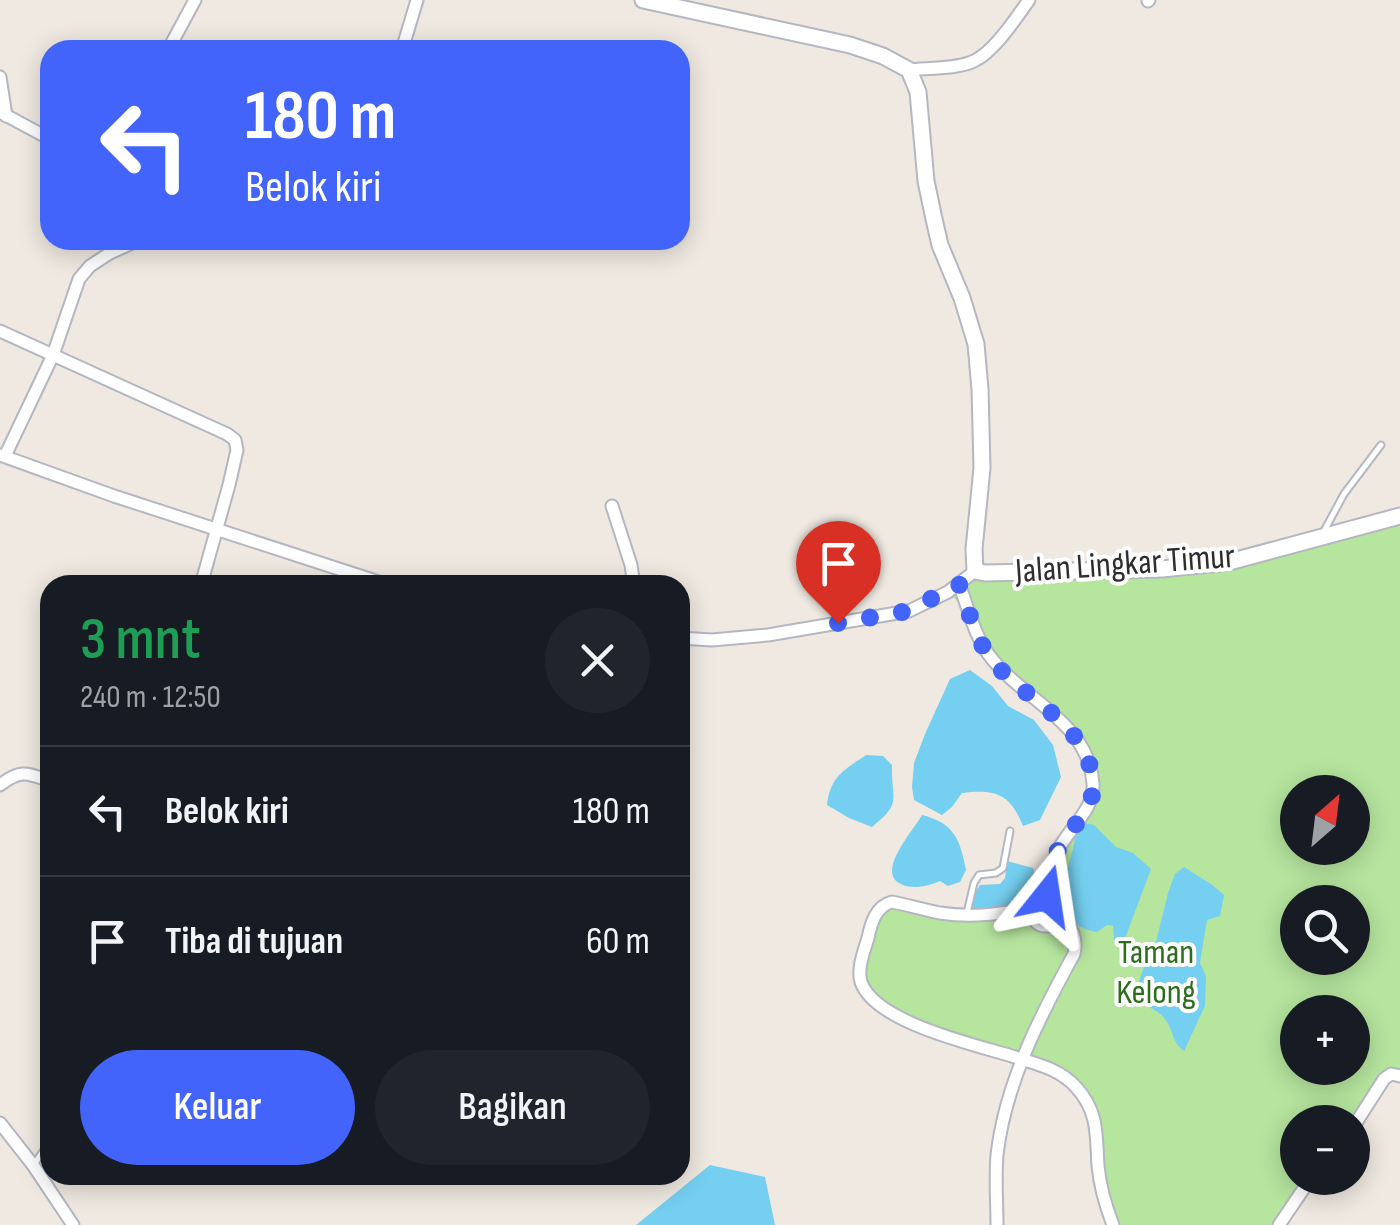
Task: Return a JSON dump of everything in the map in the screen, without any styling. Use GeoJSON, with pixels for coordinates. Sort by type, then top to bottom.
{"type":"FeatureCollection","features":[{"type":"Feature","properties":{"kind":"main road"},"geometry":{"type":"LineString","coordinates":[[643,0],[850,45],[909,70]]}},
{"type":"Feature","properties":{"kind":"main road","name":"Jalan Lingkar Timur"},"geometry":{"type":"LineString","coordinates":[[909,70],[918,92],[926,180],[940,245],[976,344],[982,468],[975,572],[1162,569],[1229,562],[1400,516]]}},
{"type":"Feature","properties":{"kind":"street"},"geometry":{"type":"LineString","coordinates":[[173,40],[195,0]]}},
{"type":"Feature","properties":{"kind":"street"},"geometry":{"type":"LineString","coordinates":[[405,40],[417,0]]}},
{"type":"Feature","properties":{"kind":"street"},"geometry":{"type":"LineString","coordinates":[[909,70],[974,62],[1029,0]]}},
{"type":"Feature","properties":{"kind":"street"},"geometry":{"type":"LineString","coordinates":[[0,77],[3,114],[40,134]]}},
{"type":"Feature","properties":{"kind":"street"},"geometry":{"type":"LineString","coordinates":[[117,250],[90,266],[80,279],[53,355],[2,455],[357,575]]}},
{"type":"Feature","properties":{"kind":"street"},"geometry":{"type":"LineString","coordinates":[[0,332],[235,440],[233,467],[203,575]]}},
{"type":"Feature","properties":{"kind":"street"},"geometry":{"type":"LineString","coordinates":[[612,506],[632,575]]}},
{"type":"Feature","properties":{"kind":"street"},"geometry":{"type":"LineString","coordinates":[[690,639],[768,635],[908,611],[975,572]]}},
{"type":"Feature","properties":{"kind":"street"},"geometry":{"type":"LineString","coordinates":[[959,584],[990,658],[1066,725],[1090,765],[1094,790],[1052,864],[1047,896]]}},
{"type":"Feature","properties":{"kind":"street"},"geometry":{"type":"LineString","coordinates":[[0,784],[23,773],[40,778]]}},
{"type":"Feature","properties":{"kind":"street"},"geometry":{"type":"LineString","coordinates":[[997,1225],[1000,1135],[1022,1060],[1076,945],[1057,900],[1047,896],[1037,899],[1031,908],[1032,919],[1046,927],[1056,924],[1062,914]]}},
{"type":"Feature","properties":{"kind":"street"},"geometry":{"type":"LineString","coordinates":[[1031,908],[967,916],[885,904],[870,928],[860,980],[872,1001],[883,1010],[929,1030],[1058,1073],[1072,1083],[1083,1096],[1094,1122],[1098,1166],[1113,1225]]}},
{"type":"Feature","properties":{"kind":"street"},"geometry":{"type":"LineString","coordinates":[[1367,1105],[1384,1078],[1391,1074],[1400,1076]]}},
{"type":"Feature","properties":{"kind":"street"},"geometry":{"type":"LineString","coordinates":[[0,1123],[40,1176]]}},
{"type":"Feature","properties":{"kind":"street"},"geometry":{"type":"LineString","coordinates":[[46,1185],[73,1225]]}},
{"type":"Feature","properties":{"kind":"street"},"geometry":{"type":"LineString","coordinates":[[1279,1225],[1299,1195]]}},
{"type":"Feature","properties":{"kind":"lane"},"geometry":{"type":"LineString","coordinates":[[1321,536],[1344,494],[1381,446]]}},
{"type":"Feature","properties":{"kind":"lane"},"geometry":{"type":"LineString","coordinates":[[967,916],[979,876],[1004,868],[1010,831]]}},
{"type":"Feature","properties":{"kind":"lane"},"geometry":{"type":"LineString","coordinates":[[33,1165],[40,1155]]}},
{"type":"Feature","properties":{"kind":"green space","name":"Taman Kelong"},"geometry":{"type":"Polygon","coordinates":[[[1400,516],[1400,1079],[1392,1075],[1366,1105],[1280,1105],[1280,1195],[1300,1195],[1280,1225],[1113,1225],[1090,1110],[1058,1073],[883,1010],[860,970],[870,928],[892,902],[937,913],[1004,913],[1047,881],[1093,791],[1081,749],[982,645],[971,615],[948,592],[976,572],[1162,569],[1229,562],[1400,516]]]}},
{"type":"Feature","properties":{"kind":"water"},"geometry":{"type":"Polygon","coordinates":[[[970,670],[992,686],[1008,706],[1034,720],[1053,745],[1061,777],[1040,820],[1023,826],[1013,806],[992,793],[962,793],[942,815],[914,800],[914,763],[925,734],[950,679],[970,670]]]}},
{"type":"Feature","properties":{"kind":"water"},"geometry":{"type":"Polygon","coordinates":[[[866,755],[883,756],[892,765],[892,806],[872,827],[827,805],[835,781],[866,755]]]}},
{"type":"Feature","properties":{"kind":"water"},"geometry":{"type":"Polygon","coordinates":[[[922,815],[942,823],[958,841],[966,870],[960,882],[910,887],[894,878],[894,861],[922,815]]]}},
{"type":"Feature","properties":{"kind":"water"},"geometry":{"type":"Polygon","coordinates":[[[1085,823],[1094,825],[1116,847],[1133,853],[1151,869],[1124,941],[1114,940],[1113,926],[1107,925],[1097,932],[1081,927],[1068,908],[1066,883],[1075,829],[1085,823]]]}},
{"type":"Feature","properties":{"kind":"water"},"geometry":{"type":"Polygon","coordinates":[[[1007,861],[1033,868],[1037,880],[1007,907],[970,911],[980,885],[1000,884],[1005,878],[1007,861]]]}},
{"type":"Feature","properties":{"kind":"water"},"geometry":{"type":"Polygon","coordinates":[[[1184,867],[1224,895],[1220,916],[1207,920],[1200,963],[1206,976],[1205,1006],[1184,1051],[1164,1017],[1134,996],[1156,942],[1175,874],[1184,867]]]}},
{"type":"Feature","properties":{"kind":"water"},"geometry":{"type":"Polygon","coordinates":[[[710,1165],[765,1177],[775,1225],[636,1225],[710,1165]]]}},
{"type":"Feature","properties":{"kind":"route"},"geometry":{"type":"LineString","coordinates":[[838,623],[908,611],[959,584],[990,658],[1074,734],[1090,765],[1094,790],[1052,864],[1047,896]]}}]}
